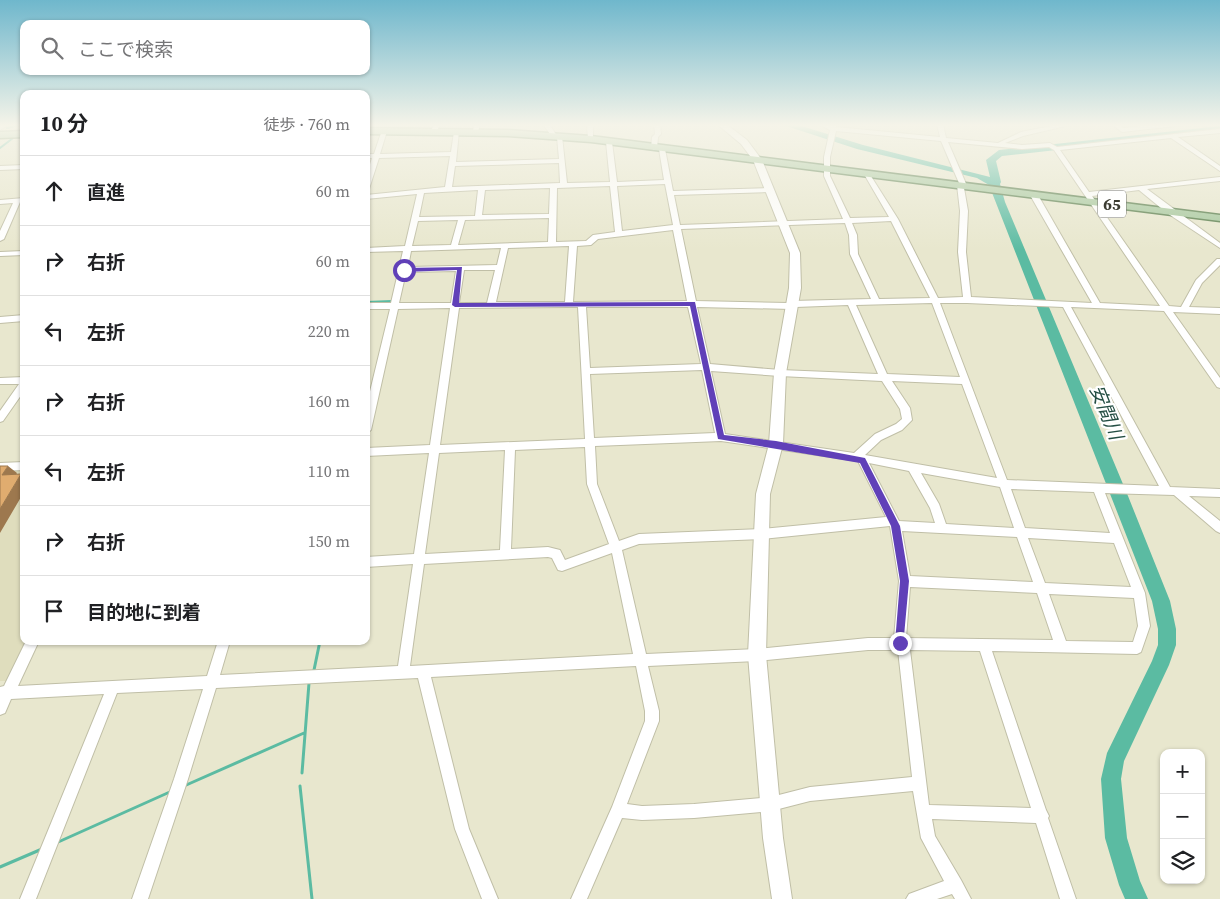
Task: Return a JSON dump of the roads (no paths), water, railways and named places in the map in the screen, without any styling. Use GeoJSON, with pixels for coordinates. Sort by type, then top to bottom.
{"type":"FeatureCollection","features":[{"type":"Feature","properties":{"kind":"main road","name":"65"},"geometry":{"type":"LineString","coordinates":[[808,166],[1034,195],[1090,198],[1220,218]]}},
{"type":"Feature","properties":{"kind":"street"},"geometry":{"type":"LineString","coordinates":[[448,189],[452,166]]}},
{"type":"Feature","properties":{"kind":"street"},"geometry":{"type":"LineString","coordinates":[[562,166],[564,185]]}},
{"type":"Feature","properties":{"kind":"street"},"geometry":{"type":"LineString","coordinates":[[612,166],[619,234]]}},
{"type":"Feature","properties":{"kind":"street"},"geometry":{"type":"LineString","coordinates":[[663,166],[671,193],[721,437]]}},
{"type":"Feature","properties":{"kind":"street"},"geometry":{"type":"LineString","coordinates":[[759,166],[794,253],[796,270],[780,373],[776,444],[763,494],[757,655],[773,838],[782,899]]}},
{"type":"Feature","properties":{"kind":"street"},"geometry":{"type":"LineString","coordinates":[[955,166],[962,185],[964,211],[962,252],[967,300]]}},
{"type":"Feature","properties":{"kind":"street"},"geometry":{"type":"LineString","coordinates":[[1068,166],[1220,385]]}},
{"type":"Feature","properties":{"kind":"street"},"geometry":{"type":"LineString","coordinates":[[0,168],[20,167]]}},
{"type":"Feature","properties":{"kind":"street"},"geometry":{"type":"LineString","coordinates":[[826,168],[827,176],[848,221],[852,234],[854,254],[876,302]]}},
{"type":"Feature","properties":{"kind":"street"},"geometry":{"type":"LineString","coordinates":[[867,174],[894,220],[936,300],[1061,645]]}},
{"type":"Feature","properties":{"kind":"street"},"geometry":{"type":"LineString","coordinates":[[1090,198],[1220,179]]}},
{"type":"Feature","properties":{"kind":"street"},"geometry":{"type":"LineString","coordinates":[[370,197],[448,189],[668,182]]}},
{"type":"Feature","properties":{"kind":"street"},"geometry":{"type":"LineString","coordinates":[[552,244],[554,186]]}},
{"type":"Feature","properties":{"kind":"street"},"geometry":{"type":"LineString","coordinates":[[478,218],[482,188]]}},
{"type":"Feature","properties":{"kind":"street"},"geometry":{"type":"LineString","coordinates":[[1142,189],[1220,246]]}},
{"type":"Feature","properties":{"kind":"street"},"geometry":{"type":"LineString","coordinates":[[671,193],[769,190]]}},
{"type":"Feature","properties":{"kind":"street"},"geometry":{"type":"LineString","coordinates":[[370,413],[421,192]]}},
{"type":"Feature","properties":{"kind":"street"},"geometry":{"type":"LineString","coordinates":[[1034,195],[1098,306]]}},
{"type":"Feature","properties":{"kind":"street"},"geometry":{"type":"LineString","coordinates":[[0,202],[20,200]]}},
{"type":"Feature","properties":{"kind":"street"},"geometry":{"type":"LineString","coordinates":[[0,239],[20,202]]}},
{"type":"Feature","properties":{"kind":"street"},"geometry":{"type":"LineString","coordinates":[[415,218],[553,216]]}},
{"type":"Feature","properties":{"kind":"street"},"geometry":{"type":"LineString","coordinates":[[454,247],[462,218]]}},
{"type":"Feature","properties":{"kind":"street"},"geometry":{"type":"LineString","coordinates":[[370,250],[588,243],[596,237],[677,227],[894,220]]}},
{"type":"Feature","properties":{"kind":"street"},"geometry":{"type":"LineString","coordinates":[[569,305],[573,243]]}},
{"type":"Feature","properties":{"kind":"street"},"geometry":{"type":"LineString","coordinates":[[491,304],[505,246]]}},
{"type":"Feature","properties":{"kind":"street"},"geometry":{"type":"LineString","coordinates":[[0,254],[20,252]]}},
{"type":"Feature","properties":{"kind":"street"},"geometry":{"type":"LineString","coordinates":[[1184,309],[1199,282],[1220,261]]}},
{"type":"Feature","properties":{"kind":"street"},"geometry":{"type":"LineString","coordinates":[[404,270],[499,267]]}},
{"type":"Feature","properties":{"kind":"street"},"geometry":{"type":"LineString","coordinates":[[403,673],[460,268]]}},
{"type":"Feature","properties":{"kind":"street"},"geometry":{"type":"LineString","coordinates":[[370,306],[491,304],[792,305],[967,300],[1220,311]]}},
{"type":"Feature","properties":{"kind":"street"},"geometry":{"type":"LineString","coordinates":[[851,304],[884,378],[904,408],[907,420],[899,427],[878,437],[859,459]]}},
{"type":"Feature","properties":{"kind":"street"},"geometry":{"type":"LineString","coordinates":[[579,899],[618,810],[652,722],[652,710],[616,547],[592,484],[582,305]]}},
{"type":"Feature","properties":{"kind":"street"},"geometry":{"type":"LineString","coordinates":[[1066,305],[1172,491],[1220,528]]}},
{"type":"Feature","properties":{"kind":"street"},"geometry":{"type":"LineString","coordinates":[[0,320],[20,318]]}},
{"type":"Feature","properties":{"kind":"street"},"geometry":{"type":"LineString","coordinates":[[585,371],[706,367],[780,373],[965,381]]}},
{"type":"Feature","properties":{"kind":"street"},"geometry":{"type":"LineString","coordinates":[[0,381],[20,382]]}},
{"type":"Feature","properties":{"kind":"street"},"geometry":{"type":"LineString","coordinates":[[0,418],[20,388]]}},
{"type":"Feature","properties":{"kind":"street"},"geometry":{"type":"LineString","coordinates":[[370,452],[721,437],[776,444],[1004,484],[1220,493]]}},
{"type":"Feature","properties":{"kind":"street"},"geometry":{"type":"LineString","coordinates":[[505,555],[510,447]]}},
{"type":"Feature","properties":{"kind":"street"},"geometry":{"type":"LineString","coordinates":[[859,459],[894,523],[904,581],[902,643],[919,783],[928,838],[963,899]]}},
{"type":"Feature","properties":{"kind":"street"},"geometry":{"type":"LineString","coordinates":[[0,467],[20,466]]}},
{"type":"Feature","properties":{"kind":"street"},"geometry":{"type":"LineString","coordinates":[[912,467],[935,507],[942,528]]}},
{"type":"Feature","properties":{"kind":"street"},"geometry":{"type":"LineString","coordinates":[[4,693],[757,655],[868,644],[1061,645],[1137,648],[1144,626],[1139,593],[1098,488]]}},
{"type":"Feature","properties":{"kind":"street"},"geometry":{"type":"LineString","coordinates":[[370,562],[548,552],[556,554],[562,566],[639,539],[762,534],[894,523],[942,528],[1118,538]]}},
{"type":"Feature","properties":{"kind":"street"},"geometry":{"type":"LineString","coordinates":[[904,581],[1139,593]]}},
{"type":"Feature","properties":{"kind":"street"},"geometry":{"type":"LineString","coordinates":[[0,708],[4,693],[32,645]]}},
{"type":"Feature","properties":{"kind":"street"},"geometry":{"type":"LineString","coordinates":[[140,899],[181,779],[223,645]]}},
{"type":"Feature","properties":{"kind":"street"},"geometry":{"type":"LineString","coordinates":[[984,645],[1068,899]]}},
{"type":"Feature","properties":{"kind":"street"},"geometry":{"type":"LineString","coordinates":[[423,671],[431,696],[462,829],[490,899]]}},
{"type":"Feature","properties":{"kind":"street"},"geometry":{"type":"LineString","coordinates":[[28,899],[114,686]]}},
{"type":"Feature","properties":{"kind":"street"},"geometry":{"type":"LineString","coordinates":[[618,810],[642,813],[694,811],[771,804],[810,794],[919,783]]}},
{"type":"Feature","properties":{"kind":"street"},"geometry":{"type":"LineString","coordinates":[[923,812],[1042,816]]}},
{"type":"Feature","properties":{"kind":"street"},"geometry":{"type":"LineString","coordinates":[[914,899],[956,885]]}},
{"type":"Feature","properties":{"kind":"waterway"},"geometry":{"type":"LineString","coordinates":[[939,166],[981,176],[994,183]]}},
{"type":"Feature","properties":{"kind":"waterway","name":"安間川"},"geometry":{"type":"LineString","coordinates":[[992,166],[996,182],[994,183]]}},
{"type":"Feature","properties":{"kind":"waterway","name":"安間川"},"geometry":{"type":"LineString","coordinates":[[994,183],[1161,601],[1167,629],[1167,645],[1160,665],[1114,760],[1111,779],[1116,838],[1130,885],[1137,899]]}},
{"type":"Feature","properties":{"kind":"waterway"},"geometry":{"type":"LineString","coordinates":[[370,302],[392,301]]}},
{"type":"Feature","properties":{"kind":"waterway"},"geometry":{"type":"LineString","coordinates":[[314,670],[319,645]]}},
{"type":"Feature","properties":{"kind":"waterway"},"geometry":{"type":"LineString","coordinates":[[302,773],[309,683]]}},
{"type":"Feature","properties":{"kind":"waterway"},"geometry":{"type":"LineString","coordinates":[[184,786],[304,733]]}},
{"type":"Feature","properties":{"kind":"waterway"},"geometry":{"type":"LineString","coordinates":[[300,786],[312,899]]}},
{"type":"Feature","properties":{"kind":"waterway"},"geometry":{"type":"LineString","coordinates":[[56,843],[172,791]]}},
{"type":"Feature","properties":{"kind":"waterway"},"geometry":{"type":"LineString","coordinates":[[0,867],[42,849]]}}]}
